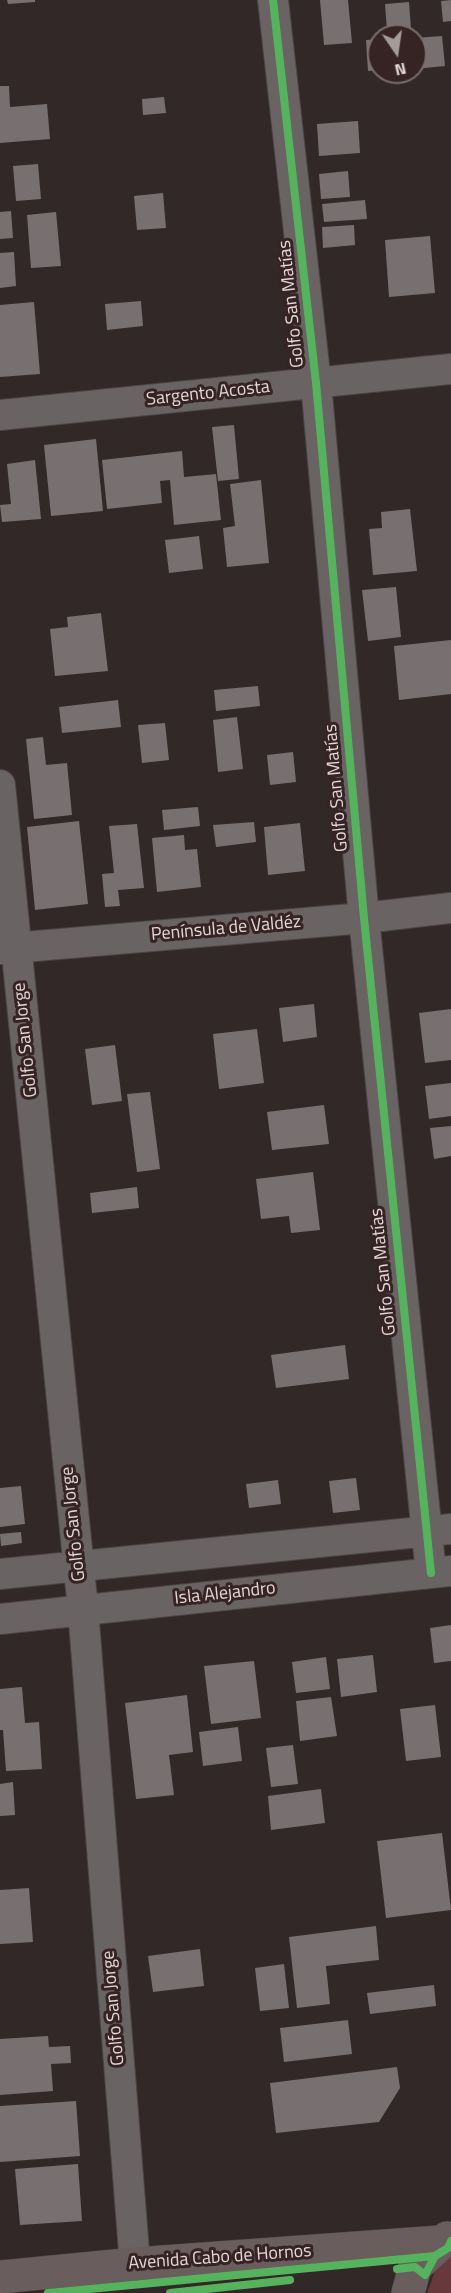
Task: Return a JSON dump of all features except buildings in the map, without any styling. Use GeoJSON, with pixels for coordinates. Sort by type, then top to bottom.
{"type":"FeatureCollection","features":[{"type":"Feature","properties":{"kind":"main road","name":"Avenida Cabo de Hornos"},"geometry":{"type":"LineString","coordinates":[[0,2277],[445,2239]]}},
{"type":"Feature","properties":{"kind":"main road"},"geometry":{"type":"LineString","coordinates":[[408,2293],[415,2267],[445,2239]]}},
{"type":"Feature","properties":{"kind":"street","name":"Golfo San Matías"},"geometry":{"type":"LineString","coordinates":[[273,0],[316,383],[364,918],[438,1530],[441,1572]]}},
{"type":"Feature","properties":{"kind":"street","name":"Sargento Acosta"},"geometry":{"type":"LineString","coordinates":[[0,415],[451,369]]}},
{"type":"Feature","properties":{"kind":"street","name":"Golfo San Jorge"},"geometry":{"type":"LineString","coordinates":[[0,785],[8,948],[83,1609],[135,2264]]}},
{"type":"Feature","properties":{"kind":"street","name":"Península de Valdéz"},"geometry":{"type":"LineString","coordinates":[[8,948],[364,918],[451,908]]}},
{"type":"Feature","properties":{"kind":"street"},"geometry":{"type":"LineString","coordinates":[[0,1574],[438,1530]]}},
{"type":"Feature","properties":{"kind":"street","name":"Isla Alejandro"},"geometry":{"type":"LineString","coordinates":[[0,1619],[441,1572]]}},
{"type":"Feature","properties":{"kind":"shaded area"},"geometry":{"type":"Polygon","coordinates":[[[451,2255],[451,2293],[427,2293],[435,2271],[451,2255]]]}},
{"type":"Feature","properties":{"kind":"cycle path"},"geometry":{"type":"LineString","coordinates":[[273,0],[316,383],[364,918],[431,1573]]}},
{"type":"Feature","properties":{"kind":"cycle path"},"geometry":{"type":"LineString","coordinates":[[397,2269],[415,2267],[425,2275],[435,2256],[448,2248],[451,2241]]}},
{"type":"Feature","properties":{"kind":"cycle path"},"geometry":{"type":"LineString","coordinates":[[48,2293],[435,2256]]}},
{"type":"Feature","properties":{"kind":"cycle path"},"geometry":{"type":"LineString","coordinates":[[170,2293],[290,2280]]}}]}
